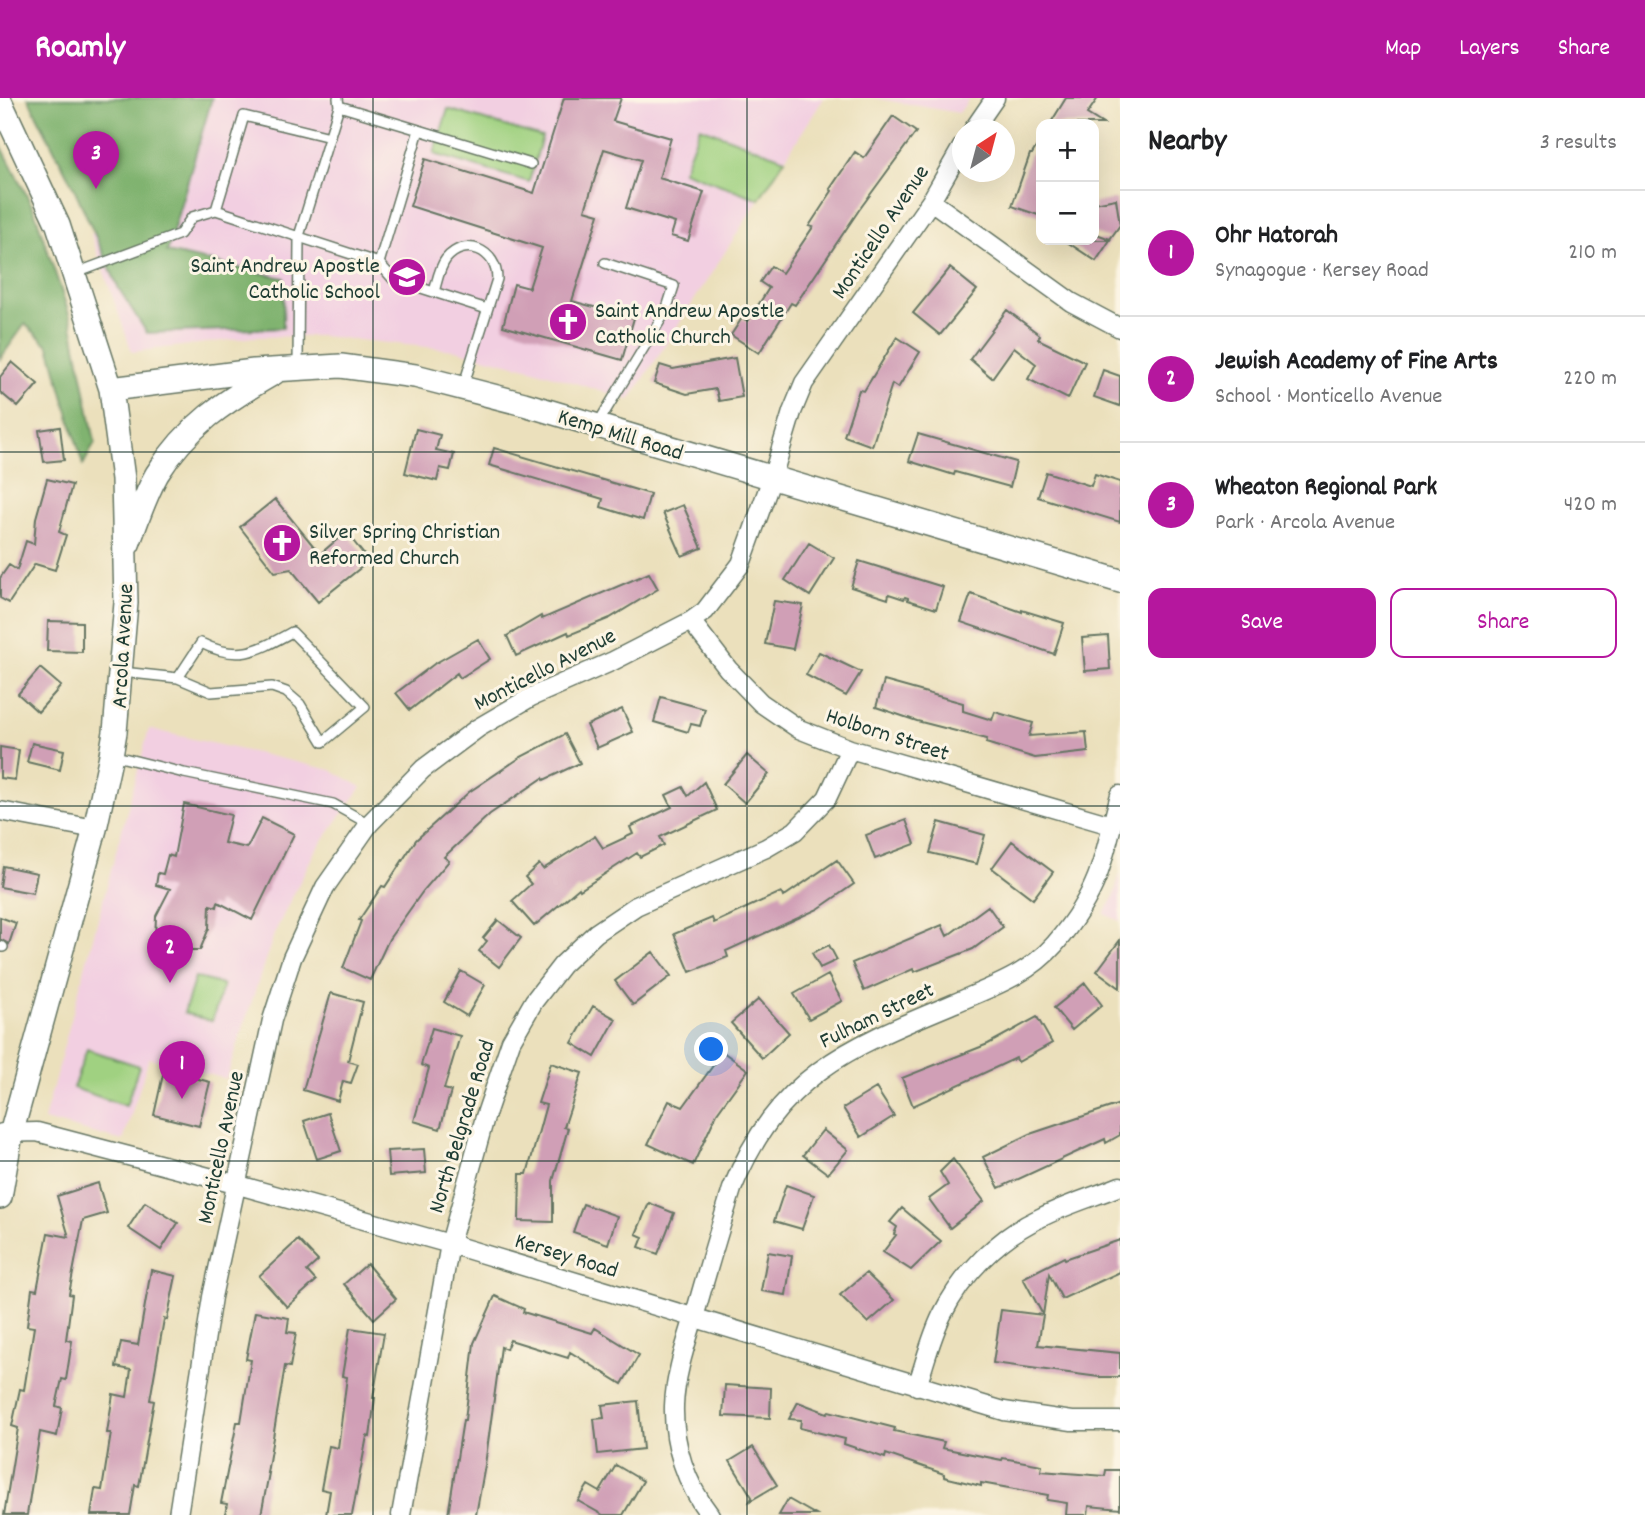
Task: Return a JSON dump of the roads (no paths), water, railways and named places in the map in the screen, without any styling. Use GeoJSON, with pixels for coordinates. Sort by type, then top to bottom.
{"type":"FeatureCollection","features":[{"type":"Feature","properties":{"kind":"street"},"geometry":{"type":"LineString","coordinates":[[981,119],[995,98]]}},
{"type":"Feature","properties":{"kind":"street","name":"Arcola Avenue"},"geometry":{"type":"LineString","coordinates":[[0,102],[58,225],[111,389],[123,479],[125,552],[125,603],[111,755],[95,829],[5,1134],[0,1197]]}},
{"type":"Feature","properties":{"kind":"street","name":"Monticello Avenue"},"geometry":{"type":"LineString","coordinates":[[178,1515],[212,1297],[272,1020],[292,958],[325,887],[369,824],[423,769],[478,728],[531,697],[613,661],[691,621],[705,611],[741,564],[804,383],[931,201],[952,164]]}},
{"type":"Feature","properties":{"kind":"street"},"geometry":{"type":"LineString","coordinates":[[931,201],[1071,302],[1120,328]]}},
{"type":"Feature","properties":{"kind":"street","name":"Kemp Mill Road"},"geometry":{"type":"LineString","coordinates":[[111,389],[341,366],[415,376],[597,426],[1120,581]]}},
{"type":"Feature","properties":{"kind":"street"},"geometry":{"type":"LineString","coordinates":[[125,552],[156,475],[183,438],[223,404],[289,370]]}},
{"type":"Feature","properties":{"kind":"street","name":"Holborn Street"},"geometry":{"type":"LineString","coordinates":[[691,621],[728,669],[761,703],[799,729],[850,749],[1111,825]]}},
{"type":"Feature","properties":{"kind":"street","name":"North Belgrade Road"},"geometry":{"type":"LineString","coordinates":[[401,1515],[450,1244],[485,1117],[511,1041],[534,1001],[562,965],[596,933],[636,906],[766,848],[795,831],[827,798],[850,749]]}},
{"type":"Feature","properties":{"kind":"street","name":"Fulham Street"},"geometry":{"type":"LineString","coordinates":[[705,1513],[683,1468],[676,1437],[674,1405],[693,1318],[741,1166],[772,1117],[815,1072],[849,1050],[885,1032],[1012,979],[1054,945],[1074,919],[1097,877],[1120,795]]}},
{"type":"Feature","properties":{"kind":"street"},"geometry":{"type":"LineString","coordinates":[[0,811],[95,829]]}},
{"type":"Feature","properties":{"kind":"street","name":"Kersey Road"},"geometry":{"type":"LineString","coordinates":[[5,1134],[37,1132],[235,1184],[450,1244],[1004,1411],[1072,1421],[1120,1422]]}},
{"type":"Feature","properties":{"kind":"street"},"geometry":{"type":"LineString","coordinates":[[917,1386],[941,1317],[976,1266],[1011,1234],[1039,1218],[1120,1186]]}},
{"type":"Feature","properties":{"kind":"lane"},"geometry":{"type":"LineString","coordinates":[[289,370],[299,236],[338,102],[531,164]]}},
{"type":"Feature","properties":{"kind":"lane"},"geometry":{"type":"LineString","coordinates":[[216,210],[244,116],[330,137]]}},
{"type":"Feature","properties":{"kind":"lane"},"geometry":{"type":"LineString","coordinates":[[379,263],[419,130]]}},
{"type":"Feature","properties":{"kind":"lane"},"geometry":{"type":"LineString","coordinates":[[74,274],[180,234],[192,217],[216,210],[379,263],[393,279],[487,309]]}},
{"type":"Feature","properties":{"kind":"lane"},"geometry":{"type":"LineString","coordinates":[[434,292],[443,263],[458,249],[479,249],[490,258],[497,271],[497,279],[462,388]]}},
{"type":"Feature","properties":{"kind":"lane"},"geometry":{"type":"LineString","coordinates":[[597,426],[666,312],[674,286],[605,263]]}},
{"type":"Feature","properties":{"kind":"lane"},"geometry":{"type":"LineString","coordinates":[[120,672],[178,678],[211,692],[272,687],[286,692],[300,704],[323,742],[365,707],[292,632],[257,651],[240,654],[220,653],[201,643],[178,678]]}},
{"type":"Feature","properties":{"kind":"lane"},"geometry":{"type":"LineString","coordinates":[[111,755],[333,804],[369,824]]}},
{"type":"Feature","properties":{"kind":"place","name":"Wheaton Regional Park"},"geometry":{"type":"Point","coordinates":[96,189]}},
{"type":"Feature","properties":{"kind":"place","name":"Saint Andrew Apostle Catholic School"},"geometry":{"type":"Point","coordinates":[407,277]}},
{"type":"Feature","properties":{"kind":"place","name":"Saint Andrew Apostle Catholic Church"},"geometry":{"type":"Point","coordinates":[568,322]}},
{"type":"Feature","properties":{"kind":"place","name":"Silver Spring Christian Reformed Church"},"geometry":{"type":"Point","coordinates":[282,543]}},
{"type":"Feature","properties":{"kind":"place","name":"Jewish Academy of Fine Arts"},"geometry":{"type":"Point","coordinates":[170,983]}},
{"type":"Feature","properties":{"kind":"place","name":"Ohr Hatorah"},"geometry":{"type":"Point","coordinates":[182,1099]}}]}
